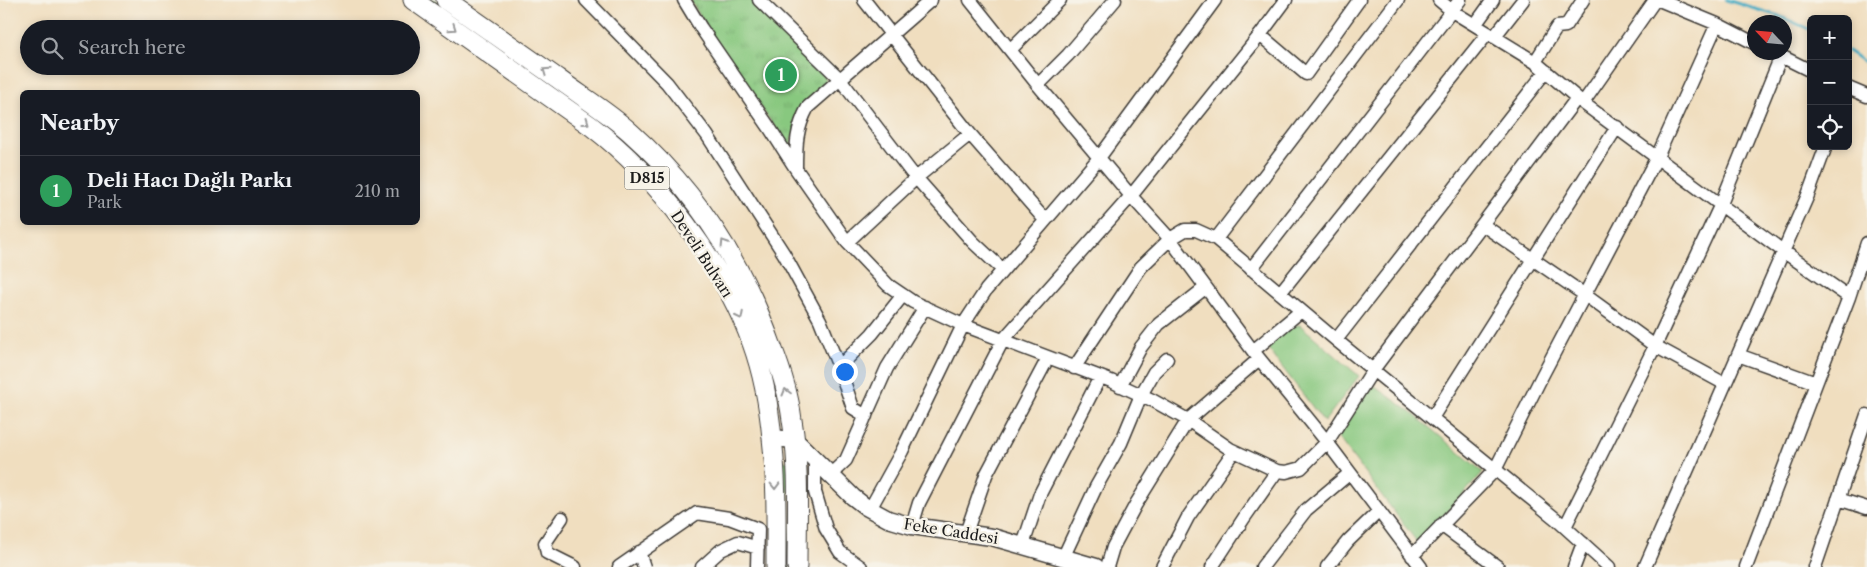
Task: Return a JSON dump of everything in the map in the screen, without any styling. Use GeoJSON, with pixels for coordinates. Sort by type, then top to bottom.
{"type":"FeatureCollection","features":[{"type":"Feature","properties":{"kind":"highway","name":"Develi Bulvarı"},"geometry":{"type":"LineString","coordinates":[[413,0],[601,134],[646,177],[678,214],[712,265],[743,322],[759,366],[772,438],[776,567]]}},
{"type":"Feature","properties":{"kind":"highway","name":"Develi Bulvarı"},"geometry":{"type":"LineString","coordinates":[[446,0],[614,119],[642,143],[688,194],[724,244],[744,279],[762,317],[786,392],[795,440],[797,567]]}},
{"type":"Feature","properties":{"kind":"main road"},"geometry":{"type":"LineString","coordinates":[[772,438],[795,440]]}},
{"type":"Feature","properties":{"kind":"main road","name":"Feke Caddesi"},"geometry":{"type":"LineString","coordinates":[[795,440],[853,497],[888,519],[912,526],[992,537],[1023,545],[1070,562],[1096,567]]}},
{"type":"Feature","properties":{"kind":"street"},"geometry":{"type":"LineString","coordinates":[[586,0],[667,83],[707,135],[784,254],[820,320],[840,366],[853,408],[866,416]]}},
{"type":"Feature","properties":{"kind":"street"},"geometry":{"type":"LineString","coordinates":[[684,0],[701,28],[847,242],[888,284],[903,295],[963,325],[1141,395],[1188,420],[1234,451],[1277,471],[1286,472],[1301,468],[1327,442],[1373,370],[1655,0]]}},
{"type":"Feature","properties":{"kind":"street"},"geometry":{"type":"LineString","coordinates":[[759,0],[840,79],[916,178],[973,242],[1003,270]]}},
{"type":"Feature","properties":{"kind":"street"},"geometry":{"type":"LineString","coordinates":[[864,0],[970,134],[1046,220]]}},
{"type":"Feature","properties":{"kind":"street"},"geometry":{"type":"LineString","coordinates":[[796,169],[796,140],[800,122],[808,107],[931,0]]}},
{"type":"Feature","properties":{"kind":"street"},"geometry":{"type":"LineString","coordinates":[[1010,50],[1060,0]]}},
{"type":"Feature","properties":{"kind":"street"},"geometry":{"type":"LineString","coordinates":[[1038,85],[1068,55],[1115,0]]}},
{"type":"Feature","properties":{"kind":"street"},"geometry":{"type":"LineString","coordinates":[[870,509],[902,451],[963,325],[986,290],[1099,158],[1215,0]]}},
{"type":"Feature","properties":{"kind":"street"},"geometry":{"type":"LineString","coordinates":[[912,526],[919,503],[1003,340],[1131,196],[1286,0]]}},
{"type":"Feature","properties":{"kind":"street"},"geometry":{"type":"LineString","coordinates":[[1260,35],[1306,74],[1358,0]]}},
{"type":"Feature","properties":{"kind":"street"},"geometry":{"type":"LineString","coordinates":[[1216,239],[1398,0]]}},
{"type":"Feature","properties":{"kind":"street"},"geometry":{"type":"LineString","coordinates":[[1439,0],[1452,11],[1535,62],[1580,100],[1783,251],[1849,297]]}},
{"type":"Feature","properties":{"kind":"street"},"geometry":{"type":"LineString","coordinates":[[1251,269],[1460,0]]}},
{"type":"Feature","properties":{"kind":"street"},"geometry":{"type":"LineString","coordinates":[[1475,25],[1493,0]]}},
{"type":"Feature","properties":{"kind":"street"},"geometry":{"type":"LineString","coordinates":[[1280,293],[1491,35],[1523,0]]}},
{"type":"Feature","properties":{"kind":"street"},"geometry":{"type":"LineString","coordinates":[[1535,62],[1557,28],[1566,26],[1583,0]]}},
{"type":"Feature","properties":{"kind":"street"},"geometry":{"type":"LineString","coordinates":[[1659,0],[1717,24],[1747,39]]}},
{"type":"Feature","properties":{"kind":"street"},"geometry":{"type":"LineString","coordinates":[[976,2],[1038,85],[1131,196],[1170,239],[1256,355],[1327,442],[1421,567]]}},
{"type":"Feature","properties":{"kind":"street"},"geometry":{"type":"LineString","coordinates":[[1412,556],[1495,470],[1657,157],[1717,24]]}},
{"type":"Feature","properties":{"kind":"street"},"geometry":{"type":"LineString","coordinates":[[1565,527],[1655,346],[1720,204],[1775,60]]}},
{"type":"Feature","properties":{"kind":"street"},"geometry":{"type":"LineString","coordinates":[[1789,60],[1807,69]]}},
{"type":"Feature","properties":{"kind":"street"},"geometry":{"type":"LineString","coordinates":[[1336,340],[1546,71]]}},
{"type":"Feature","properties":{"kind":"street"},"geometry":{"type":"LineString","coordinates":[[1852,90],[1867,96]]}},
{"type":"Feature","properties":{"kind":"street"},"geometry":{"type":"LineString","coordinates":[[1432,418],[1617,127]]}},
{"type":"Feature","properties":{"kind":"street"},"geometry":{"type":"LineString","coordinates":[[847,242],[916,178],[970,134]]}},
{"type":"Feature","properties":{"kind":"street"},"geometry":{"type":"LineString","coordinates":[[1645,567],[1783,251],[1824,150]]}},
{"type":"Feature","properties":{"kind":"street"},"geometry":{"type":"LineString","coordinates":[[1483,225],[1655,346],[1725,384]]}},
{"type":"Feature","properties":{"kind":"street"},"geometry":{"type":"LineString","coordinates":[[1074,368],[1141,267],[1170,239],[1185,230],[1196,230],[1216,239],[1336,340],[1565,527],[1609,567]]}},
{"type":"Feature","properties":{"kind":"street"},"geometry":{"type":"LineString","coordinates":[[1746,567],[1849,297],[1867,243]]}},
{"type":"Feature","properties":{"kind":"street"},"geometry":{"type":"LineString","coordinates":[[1120,386],[1141,347],[1159,324],[1206,288]]}},
{"type":"Feature","properties":{"kind":"street"},"geometry":{"type":"LineString","coordinates":[[840,366],[872,334],[903,295]]}},
{"type":"Feature","properties":{"kind":"street"},"geometry":{"type":"LineString","coordinates":[[830,475],[846,460],[887,368],[925,307]]}},
{"type":"Feature","properties":{"kind":"street"},"geometry":{"type":"LineString","coordinates":[[1107,567],[1113,547],[1132,512],[1188,420],[1301,311]]}},
{"type":"Feature","properties":{"kind":"street"},"geometry":{"type":"LineString","coordinates":[[1738,355],[1816,383]]}},
{"type":"Feature","properties":{"kind":"street"},"geometry":{"type":"LineString","coordinates":[[966,533],[986,475],[1048,358]]}},
{"type":"Feature","properties":{"kind":"street"},"geometry":{"type":"LineString","coordinates":[[1070,562],[1096,487],[1121,443],[1141,395],[1154,372],[1167,358]]}},
{"type":"Feature","properties":{"kind":"street"},"geometry":{"type":"LineString","coordinates":[[1023,545],[1040,494],[1100,378]]}},
{"type":"Feature","properties":{"kind":"street"},"geometry":{"type":"LineString","coordinates":[[1815,567],[1867,415]]}},
{"type":"Feature","properties":{"kind":"street"},"geometry":{"type":"LineString","coordinates":[[1162,567],[1188,517],[1234,451]]}},
{"type":"Feature","properties":{"kind":"street"},"geometry":{"type":"LineString","coordinates":[[815,460],[815,492],[826,529],[840,552],[861,567]]}},
{"type":"Feature","properties":{"kind":"street"},"geometry":{"type":"LineString","coordinates":[[1212,567],[1277,471]]}},
{"type":"Feature","properties":{"kind":"street"},"geometry":{"type":"LineString","coordinates":[[1262,567],[1306,510],[1350,473]]}},
{"type":"Feature","properties":{"kind":"street"},"geometry":{"type":"LineString","coordinates":[[1838,499],[1867,508]]}},
{"type":"Feature","properties":{"kind":"street"},"geometry":{"type":"LineString","coordinates":[[1327,567],[1348,541],[1379,511]]}},
{"type":"Feature","properties":{"kind":"street"},"geometry":{"type":"LineString","coordinates":[[619,567],[697,513],[729,518],[758,529],[757,567]]}},
{"type":"Feature","properties":{"kind":"street"},"geometry":{"type":"LineString","coordinates":[[562,518],[545,543],[547,553],[575,567]]}},
{"type":"Feature","properties":{"kind":"street"},"geometry":{"type":"LineString","coordinates":[[1442,526],[1498,567]]}},
{"type":"Feature","properties":{"kind":"street"},"geometry":{"type":"LineString","coordinates":[[702,567],[722,550],[738,542],[758,548]]}},
{"type":"Feature","properties":{"kind":"street"},"geometry":{"type":"LineString","coordinates":[[1574,567],[1583,544]]}},
{"type":"Feature","properties":{"kind":"street"},"geometry":{"type":"LineString","coordinates":[[639,552],[644,567]]}},
{"type":"Feature","properties":{"kind":"green space"},"geometry":{"type":"Polygon","coordinates":[[[423,0],[435,0],[565,93],[628,141],[691,208],[744,294],[686,211],[423,0]]]}},
{"type":"Feature","properties":{"kind":"green space"},"geometry":{"type":"Polygon","coordinates":[[[690,0],[752,0],[823,71],[826,80],[825,85],[792,137],[790,149],[725,56],[690,0]]]}},
{"type":"Feature","properties":{"kind":"green space"},"geometry":{"type":"Polygon","coordinates":[[[1300,325],[1359,376],[1324,422],[1266,345],[1293,326],[1300,325]]]}},
{"type":"Feature","properties":{"kind":"green space"},"geometry":{"type":"Polygon","coordinates":[[[1375,386],[1412,413],[1483,472],[1437,524],[1417,542],[1337,436],[1370,387],[1375,386]]]}},
{"type":"Feature","properties":{"kind":"green space"},"geometry":{"type":"Polygon","coordinates":[[[782,461],[788,462],[789,567],[782,567],[782,461]]]}},
{"type":"Feature","properties":{"kind":"waterway"},"geometry":{"type":"LineString","coordinates":[[1726,0],[1779,16],[1807,28]]}},
{"type":"Feature","properties":{"kind":"waterway"},"geometry":{"type":"LineString","coordinates":[[1852,54],[1867,64]]}},
{"type":"Feature","properties":{"kind":"place","name":"Deli Hacı Dağlı Parkı"},"geometry":{"type":"Point","coordinates":[781,75]}}]}
